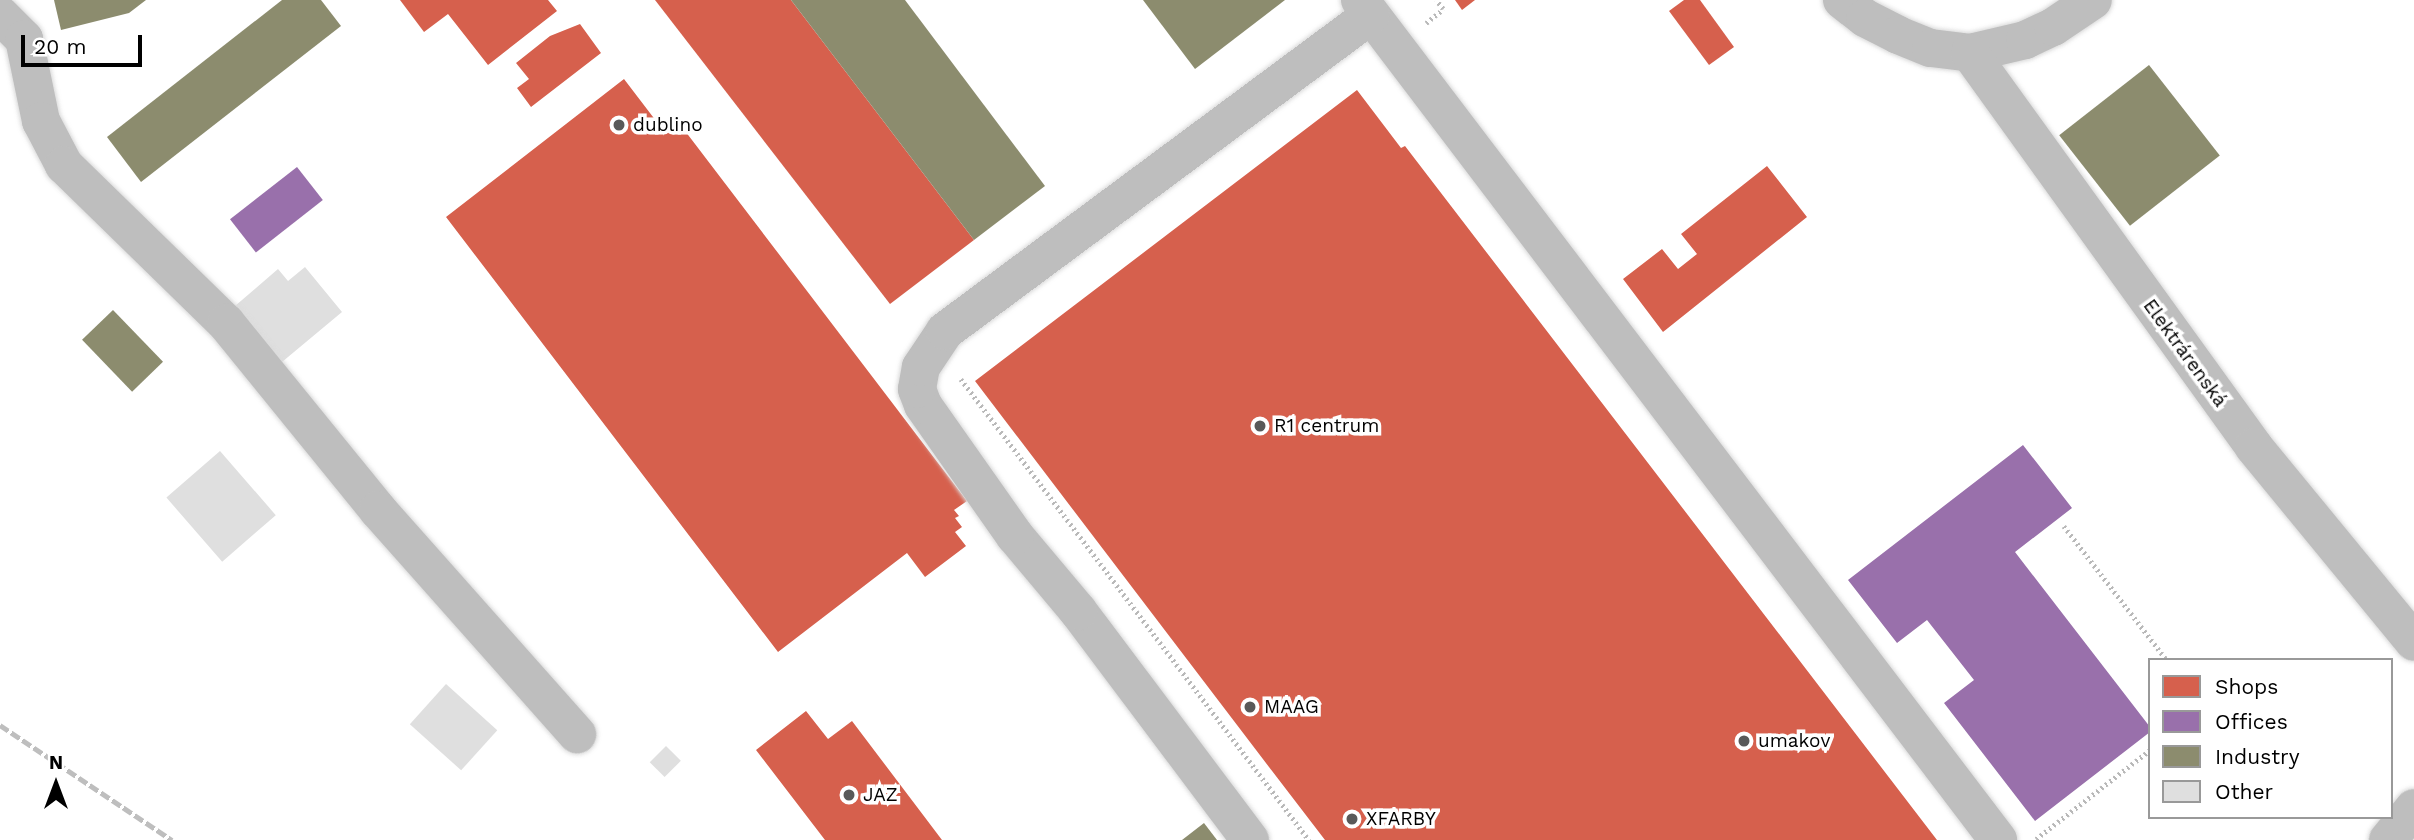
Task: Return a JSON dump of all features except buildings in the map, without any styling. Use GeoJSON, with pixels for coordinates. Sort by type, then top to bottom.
{"type":"FeatureCollection","features":[{"type":"Feature","properties":{"kind":"street"},"geometry":{"type":"LineString","coordinates":[[1842,0],[1865,18],[1898,35],[1931,48],[1970,53],[2025,40],[2053,27],[2093,0]]}},
{"type":"Feature","properties":{"kind":"street"},"geometry":{"type":"LineString","coordinates":[[1250,840],[1078,611],[1015,536],[923,405],[917,389],[921,367],[945,331],[1366,7],[1998,840]]}},
{"type":"Feature","properties":{"kind":"street"},"geometry":{"type":"LineString","coordinates":[[0,15],[24,39],[41,121],[64,165],[226,323],[378,510],[577,734]]}},
{"type":"Feature","properties":{"kind":"street","name":"Elektrárenská"},"geometry":{"type":"LineString","coordinates":[[1970,53],[2253,447],[2414,642]]}},
{"type":"Feature","properties":{"kind":"street"},"geometry":{"type":"LineString","coordinates":[[2388,840],[2414,808]]}},
{"type":"Feature","properties":{"kind":"path"},"geometry":{"type":"LineString","coordinates":[[1422,26],[1443,9],[1436,0]]}},
{"type":"Feature","properties":{"kind":"path"},"geometry":{"type":"LineString","coordinates":[[937,346],[1309,840]]}},
{"type":"Feature","properties":{"kind":"path"},"geometry":{"type":"LineString","coordinates":[[2064,526],[2165,658]]}},
{"type":"Feature","properties":{"kind":"path"},"geometry":{"type":"LineString","coordinates":[[2035,840],[2148,752]]}},
{"type":"Feature","properties":{"kind":"railway"},"geometry":{"type":"LineString","coordinates":[[0,725],[172,840]]}},
{"type":"Feature","properties":{"kind":"place","name":"dublino"},"geometry":{"type":"Point","coordinates":[619,125]}},
{"type":"Feature","properties":{"kind":"place","name":"R1 centrum"},"geometry":{"type":"Point","coordinates":[1260,426]}},
{"type":"Feature","properties":{"kind":"place","name":"MAAG"},"geometry":{"type":"Point","coordinates":[1250,707]}},
{"type":"Feature","properties":{"kind":"place","name":"umakov"},"geometry":{"type":"Point","coordinates":[1744,741]}},
{"type":"Feature","properties":{"kind":"place","name":"JAZ"},"geometry":{"type":"Point","coordinates":[849,795]}},
{"type":"Feature","properties":{"kind":"place","name":"XFARBY"},"geometry":{"type":"Point","coordinates":[1352,819]}}]}
